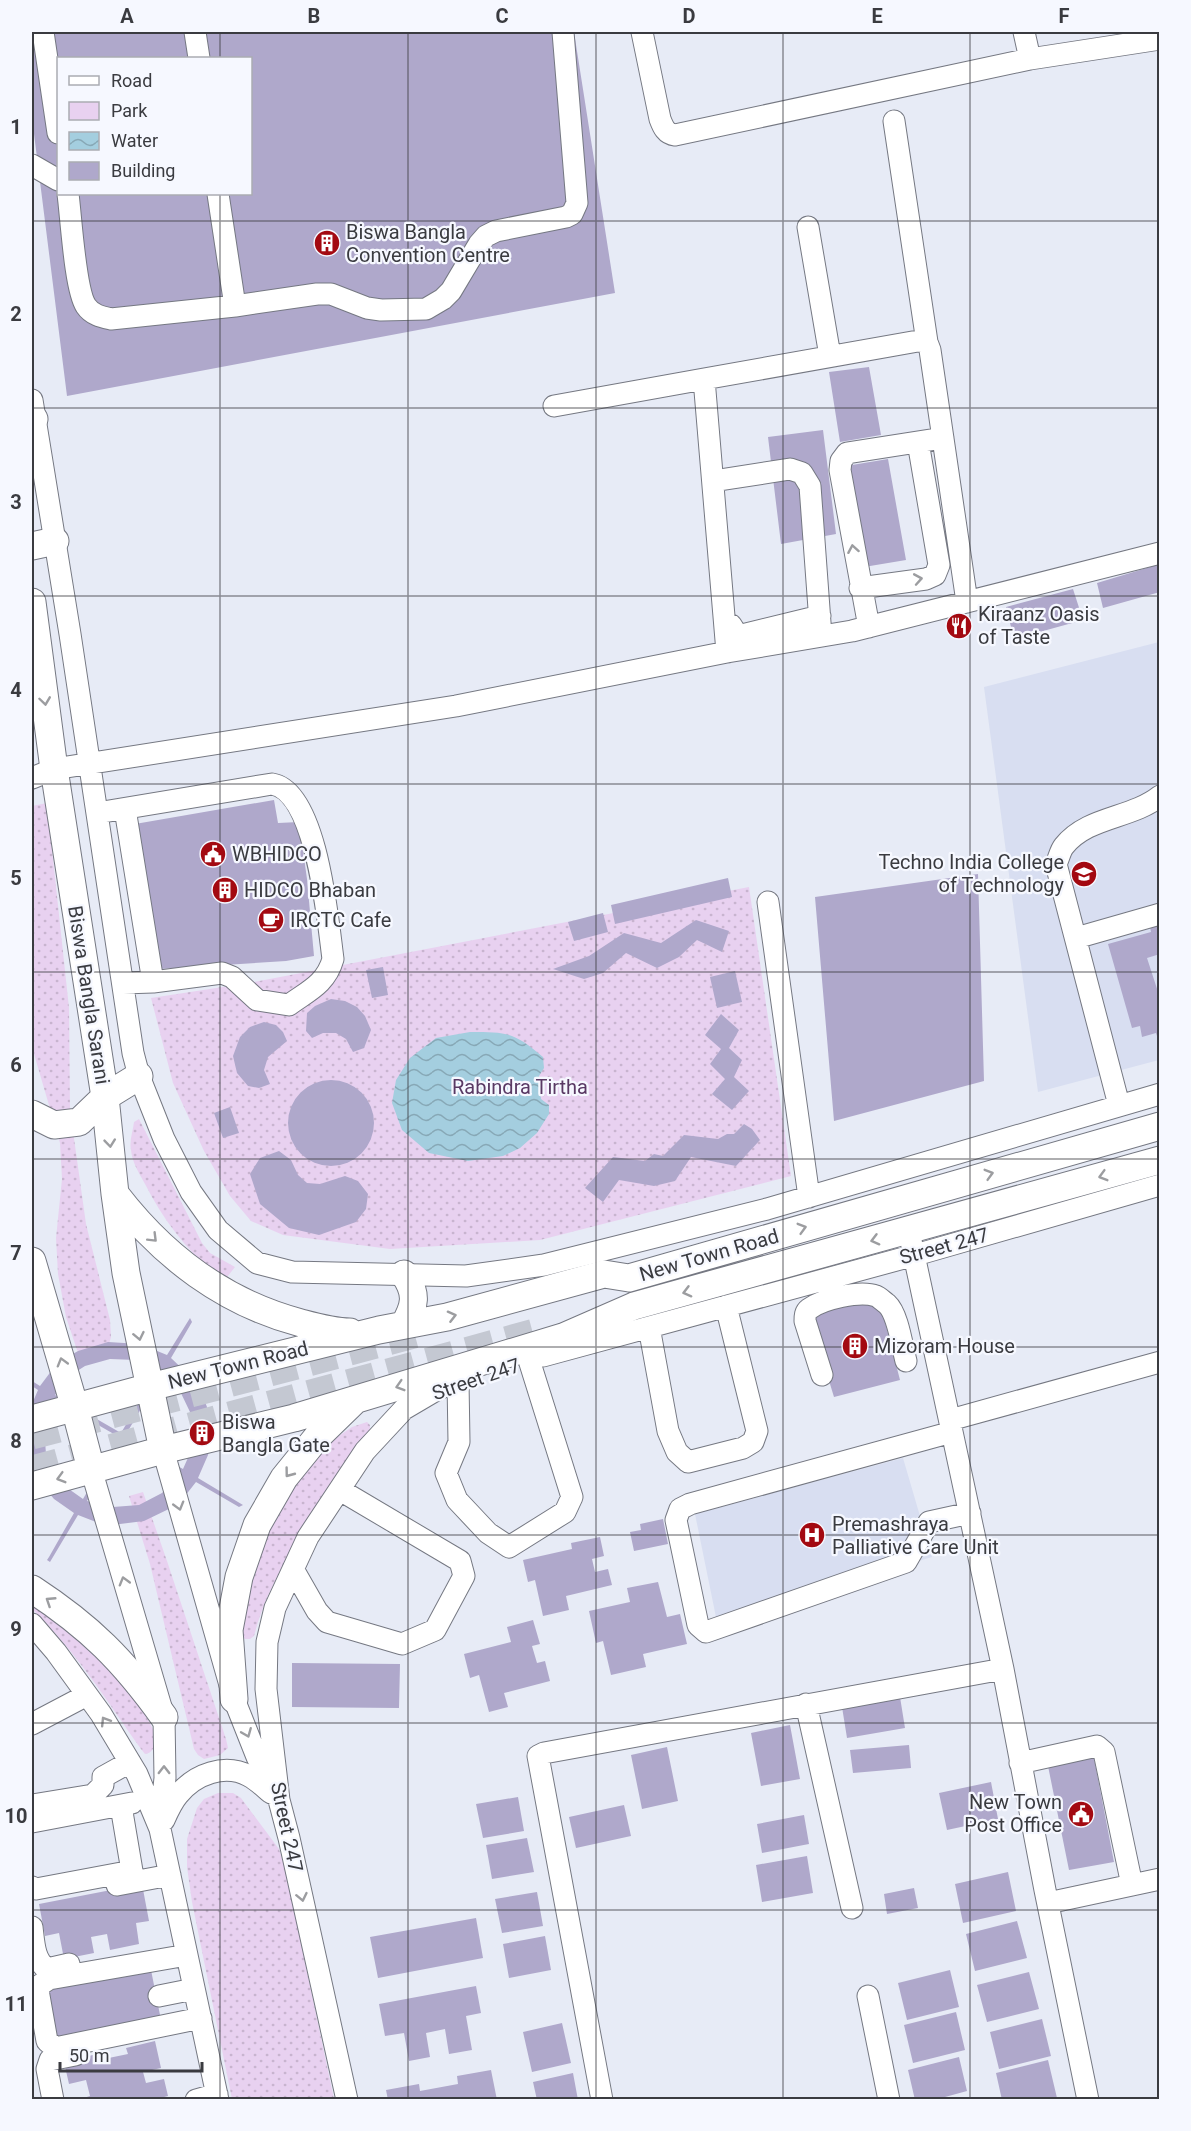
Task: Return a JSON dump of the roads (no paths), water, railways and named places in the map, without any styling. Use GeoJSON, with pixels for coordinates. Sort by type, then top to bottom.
{"type":"FeatureCollection","features":[{"type":"Feature","properties":{"kind":"main road","name":"Biswa Bangla Sarani"},"geometry":{"type":"LineString","coordinates":[[32,602],[43,774],[105,1097],[126,1273],[163,1450]]}},
{"type":"Feature","properties":{"kind":"main road"},"geometry":{"type":"LineString","coordinates":[[32,1114],[54,1125],[79,1122],[105,1097],[139,1076]]}},
{"type":"Feature","properties":{"kind":"main road","name":"New Town Road"},"geometry":{"type":"LineString","coordinates":[[75,1408],[391,1327],[447,1317],[604,1274],[629,1278],[1160,1126]]}},
{"type":"Feature","properties":{"kind":"main road"},"geometry":{"type":"LineString","coordinates":[[32,1486],[163,1450],[294,1418],[563,1337],[911,1243],[1160,1160]]}},
{"type":"Feature","properties":{"kind":"main road"},"geometry":{"type":"LineString","coordinates":[[115,1194],[141,1226],[178,1262],[230,1295],[277,1316],[317,1327],[347,1332],[391,1327],[412,1311],[414,1296],[404,1274]]}},
{"type":"Feature","properties":{"kind":"main road"},"geometry":{"type":"LineString","coordinates":[[32,1261],[91,1469]]}},
{"type":"Feature","properties":{"kind":"main road"},"geometry":{"type":"LineString","coordinates":[[564,1296],[629,1278]]}},
{"type":"Feature","properties":{"kind":"main road"},"geometry":{"type":"LineString","coordinates":[[571,1322],[641,1317]]}},
{"type":"Feature","properties":{"kind":"main road"},"geometry":{"type":"LineString","coordinates":[[234,1699],[229,1630],[239,1576],[257,1526],[284,1478],[318,1436],[357,1399]]}},
{"type":"Feature","properties":{"kind":"main road"},"geometry":{"type":"LineString","coordinates":[[32,1419],[75,1408]]}},
{"type":"Feature","properties":{"kind":"main road"},"geometry":{"type":"LineString","coordinates":[[32,1589],[65,1611],[103,1642],[136,1678],[164,1717]]}},
{"type":"Feature","properties":{"kind":"street"},"geometry":{"type":"LineString","coordinates":[[43,32],[57,126]]}},
{"type":"Feature","properties":{"kind":"street"},"geometry":{"type":"LineString","coordinates":[[195,32],[199,57]]}},
{"type":"Feature","properties":{"kind":"street"},"geometry":{"type":"LineString","coordinates":[[68,195],[80,290],[86,306],[96,315],[111,319],[235,306],[317,294],[331,294],[367,308],[381,310],[426,309],[443,299],[451,291],[486,236],[496,231],[572,214],[577,203],[563,32]]}},
{"type":"Feature","properties":{"kind":"street"},"geometry":{"type":"LineString","coordinates":[[642,32],[660,119],[663,128],[669,134],[675,135],[1030,59],[1160,39]]}},
{"type":"Feature","properties":{"kind":"street"},"geometry":{"type":"LineString","coordinates":[[1024,32],[1030,59]]}},
{"type":"Feature","properties":{"kind":"street"},"geometry":{"type":"LineString","coordinates":[[894,121],[967,602]]}},
{"type":"Feature","properties":{"kind":"street"},"geometry":{"type":"LineString","coordinates":[[32,165],[57,179]]}},
{"type":"Feature","properties":{"kind":"street"},"geometry":{"type":"LineString","coordinates":[[218,195],[235,306]]}},
{"type":"Feature","properties":{"kind":"street"},"geometry":{"type":"LineString","coordinates":[[808,227],[830,356]]}},
{"type":"Feature","properties":{"kind":"street"},"geometry":{"type":"LineString","coordinates":[[554,406],[830,356],[918,341],[927,342]]}},
{"type":"Feature","properties":{"kind":"street"},"geometry":{"type":"LineString","coordinates":[[704,379],[720,480],[732,625],[738,636],[821,626],[869,627],[1160,553]]}},
{"type":"Feature","properties":{"kind":"street"},"geometry":{"type":"LineString","coordinates":[[32,413],[43,543],[89,765],[139,1076],[164,1139],[191,1192],[218,1230],[257,1263],[292,1272],[466,1275],[544,1265],[809,1197],[1160,1094]]}},
{"type":"Feature","properties":{"kind":"street"},"geometry":{"type":"LineString","coordinates":[[869,627],[840,470],[841,461],[847,453],[943,438]]}},
{"type":"Feature","properties":{"kind":"street"},"geometry":{"type":"LineString","coordinates":[[860,588],[926,579],[935,575],[939,565],[918,442]]}},
{"type":"Feature","properties":{"kind":"street"},"geometry":{"type":"LineString","coordinates":[[720,480],[790,469],[802,473],[810,486],[821,626]]}},
{"type":"Feature","properties":{"kind":"street"},"geometry":{"type":"LineString","coordinates":[[720,480],[727,652]]}},
{"type":"Feature","properties":{"kind":"street"},"geometry":{"type":"LineString","coordinates":[[937,552],[959,549]]}},
{"type":"Feature","properties":{"kind":"street"},"geometry":{"type":"LineString","coordinates":[[43,774],[456,706],[727,652],[821,626]]}},
{"type":"Feature","properties":{"kind":"street"},"geometry":{"type":"LineString","coordinates":[[96,813],[272,784],[281,785],[292,797],[309,830],[320,868],[333,960],[329,973],[322,981],[289,1005],[257,1000],[232,976],[222,973],[153,982],[123,983]]}},
{"type":"Feature","properties":{"kind":"street"},"geometry":{"type":"LineString","coordinates":[[1119,1105],[1056,864],[1063,847],[1084,828],[1147,807],[1160,796]]}},
{"type":"Feature","properties":{"kind":"street"},"geometry":{"type":"LineString","coordinates":[[124,808],[153,982]]}},
{"type":"Feature","properties":{"kind":"street"},"geometry":{"type":"LineString","coordinates":[[768,902],[809,1197]]}},
{"type":"Feature","properties":{"kind":"street"},"geometry":{"type":"LineString","coordinates":[[1076,938],[1160,914]]}},
{"type":"Feature","properties":{"kind":"street","name":"Street 247"},"geometry":{"type":"LineString","coordinates":[[346,2100],[279,1800],[266,1689],[267,1642],[275,1608],[308,1538],[365,1451],[404,1409],[438,1389],[529,1360],[641,1317],[726,1306],[822,1279],[911,1243],[1160,1185]]}},
{"type":"Feature","properties":{"kind":"street"},"geometry":{"type":"LineString","coordinates":[[911,1243],[1003,1669],[1088,2100]]}},
{"type":"Feature","properties":{"kind":"street"},"geometry":{"type":"LineString","coordinates":[[822,1279],[828,1300]]}},
{"type":"Feature","properties":{"kind":"street"},"geometry":{"type":"LineString","coordinates":[[822,1375],[805,1321],[805,1314],[808,1309],[828,1300],[854,1294],[876,1296],[890,1306],[906,1361]]}},
{"type":"Feature","properties":{"kind":"street"},"geometry":{"type":"LineString","coordinates":[[641,1317],[669,1431],[677,1452],[687,1462],[743,1448],[753,1442],[757,1431],[726,1306]]}},
{"type":"Feature","properties":{"kind":"street"},"geometry":{"type":"LineString","coordinates":[[458,1381],[459,1442],[446,1473],[457,1500],[488,1533],[509,1547],[565,1512],[572,1497],[529,1360]]}},
{"type":"Feature","properties":{"kind":"street"},"geometry":{"type":"LineString","coordinates":[[970,1513],[929,1522],[906,1562],[706,1632],[699,1626],[676,1520],[680,1509],[690,1504],[1160,1362]]}},
{"type":"Feature","properties":{"kind":"street"},"geometry":{"type":"LineString","coordinates":[[163,1450],[234,1699],[257,1757],[279,1800]]}},
{"type":"Feature","properties":{"kind":"street"},"geometry":{"type":"LineString","coordinates":[[91,1469],[164,1717],[165,1778],[160,1829]]}},
{"type":"Feature","properties":{"kind":"street"},"geometry":{"type":"LineString","coordinates":[[293,1569],[317,1611],[327,1622],[402,1644],[435,1630],[464,1576],[460,1561],[340,1490]]}},
{"type":"Feature","properties":{"kind":"street"},"geometry":{"type":"LineString","coordinates":[[32,1624],[56,1652],[87,1695],[130,1761],[160,1829],[218,2097],[196,2100]]}},
{"type":"Feature","properties":{"kind":"street"},"geometry":{"type":"LineString","coordinates":[[602,2100],[538,1756],[544,1753],[1003,1669]]}},
{"type":"Feature","properties":{"kind":"street"},"geometry":{"type":"LineString","coordinates":[[32,1724],[87,1695]]}},
{"type":"Feature","properties":{"kind":"street"},"geometry":{"type":"LineString","coordinates":[[806,1704],[852,1908]]}},
{"type":"Feature","properties":{"kind":"street"},"geometry":{"type":"LineString","coordinates":[[1020,1763],[1096,1746],[1104,1752],[1132,1885]]}},
{"type":"Feature","properties":{"kind":"street"},"geometry":{"type":"LineString","coordinates":[[32,1805],[93,1795],[103,1785],[104,1777],[130,1761]]}},
{"type":"Feature","properties":{"kind":"street"},"geometry":{"type":"LineString","coordinates":[[160,1829],[176,1796],[187,1785],[198,1777],[224,1770],[251,1776],[279,1800]]}},
{"type":"Feature","properties":{"kind":"street"},"geometry":{"type":"LineString","coordinates":[[32,1822],[148,1800]]}},
{"type":"Feature","properties":{"kind":"street"},"geometry":{"type":"LineString","coordinates":[[32,1887],[36,1889],[132,1871],[121,1806]]}},
{"type":"Feature","properties":{"kind":"street"},"geometry":{"type":"LineString","coordinates":[[32,1906],[38,1901],[170,1875]]}},
{"type":"Feature","properties":{"kind":"street"},"geometry":{"type":"LineString","coordinates":[[1048,1904],[1160,1879]]}},
{"type":"Feature","properties":{"kind":"street"},"geometry":{"type":"LineString","coordinates":[[32,1928],[36,1956],[47,1969],[186,1948]]}},
{"type":"Feature","properties":{"kind":"street"},"geometry":{"type":"LineString","coordinates":[[186,1948],[49,1979],[40,1985],[38,1990],[47,2041],[55,2048],[202,2023]]}},
{"type":"Feature","properties":{"kind":"street"},"geometry":{"type":"LineString","coordinates":[[159,1996],[194,1989]]}},
{"type":"Feature","properties":{"kind":"street"},"geometry":{"type":"LineString","coordinates":[[868,1996],[889,2100]]}},
{"type":"Feature","properties":{"kind":"street"},"geometry":{"type":"LineString","coordinates":[[53,2100],[47,2069],[50,2060],[202,2023]]}},
{"type":"Feature","properties":{"kind":"water"},"geometry":{"type":"Polygon","coordinates":[[[470,1032],[509,1035],[525,1043],[543,1057],[544,1068],[539,1076],[541,1099],[549,1105],[549,1114],[537,1133],[520,1148],[503,1156],[468,1161],[429,1153],[402,1130],[392,1103],[396,1080],[410,1058],[436,1038],[470,1032]]]}},
{"type":"Feature","properties":{"kind":"tunnel"},"geometry":{"type":"LineString","coordinates":[[32,1436],[425,1332]]}},
{"type":"Feature","properties":{"kind":"tunnel"},"geometry":{"type":"LineString","coordinates":[[32,1469],[535,1332]]}},
{"type":"Feature","properties":{"kind":"place","name":"Biswa Bangla Convention Centre"},"geometry":{"type":"Point","coordinates":[327,243]}},
{"type":"Feature","properties":{"kind":"place","name":"Kiraanz Oasis of Taste"},"geometry":{"type":"Point","coordinates":[959,626]}},
{"type":"Feature","properties":{"kind":"place","name":"WBHIDCO"},"geometry":{"type":"Point","coordinates":[213,854]}},
{"type":"Feature","properties":{"kind":"place","name":"Techno India College of Technology"},"geometry":{"type":"Point","coordinates":[1084,874]}},
{"type":"Feature","properties":{"kind":"place","name":"HIDCO Bhaban"},"geometry":{"type":"Point","coordinates":[225,890]}},
{"type":"Feature","properties":{"kind":"place","name":"IRCTC Cafe"},"geometry":{"type":"Point","coordinates":[271,920]}},
{"type":"Feature","properties":{"kind":"place","name":"Mizoram House"},"geometry":{"type":"Point","coordinates":[855,1346]}},
{"type":"Feature","properties":{"kind":"place","name":"Biswa Bangla Gate"},"geometry":{"type":"Point","coordinates":[202,1433]}},
{"type":"Feature","properties":{"kind":"place","name":"Premashraya Palliative Care Unit"},"geometry":{"type":"Point","coordinates":[812,1535]}},
{"type":"Feature","properties":{"kind":"place","name":"New Town Post Office"},"geometry":{"type":"Point","coordinates":[1081,1814]}},
{"type":"Feature","properties":{"kind":"park label","name":"Rabindra Tirtha"},"geometry":{"type":"Point","coordinates":[520,1087]}}]}
